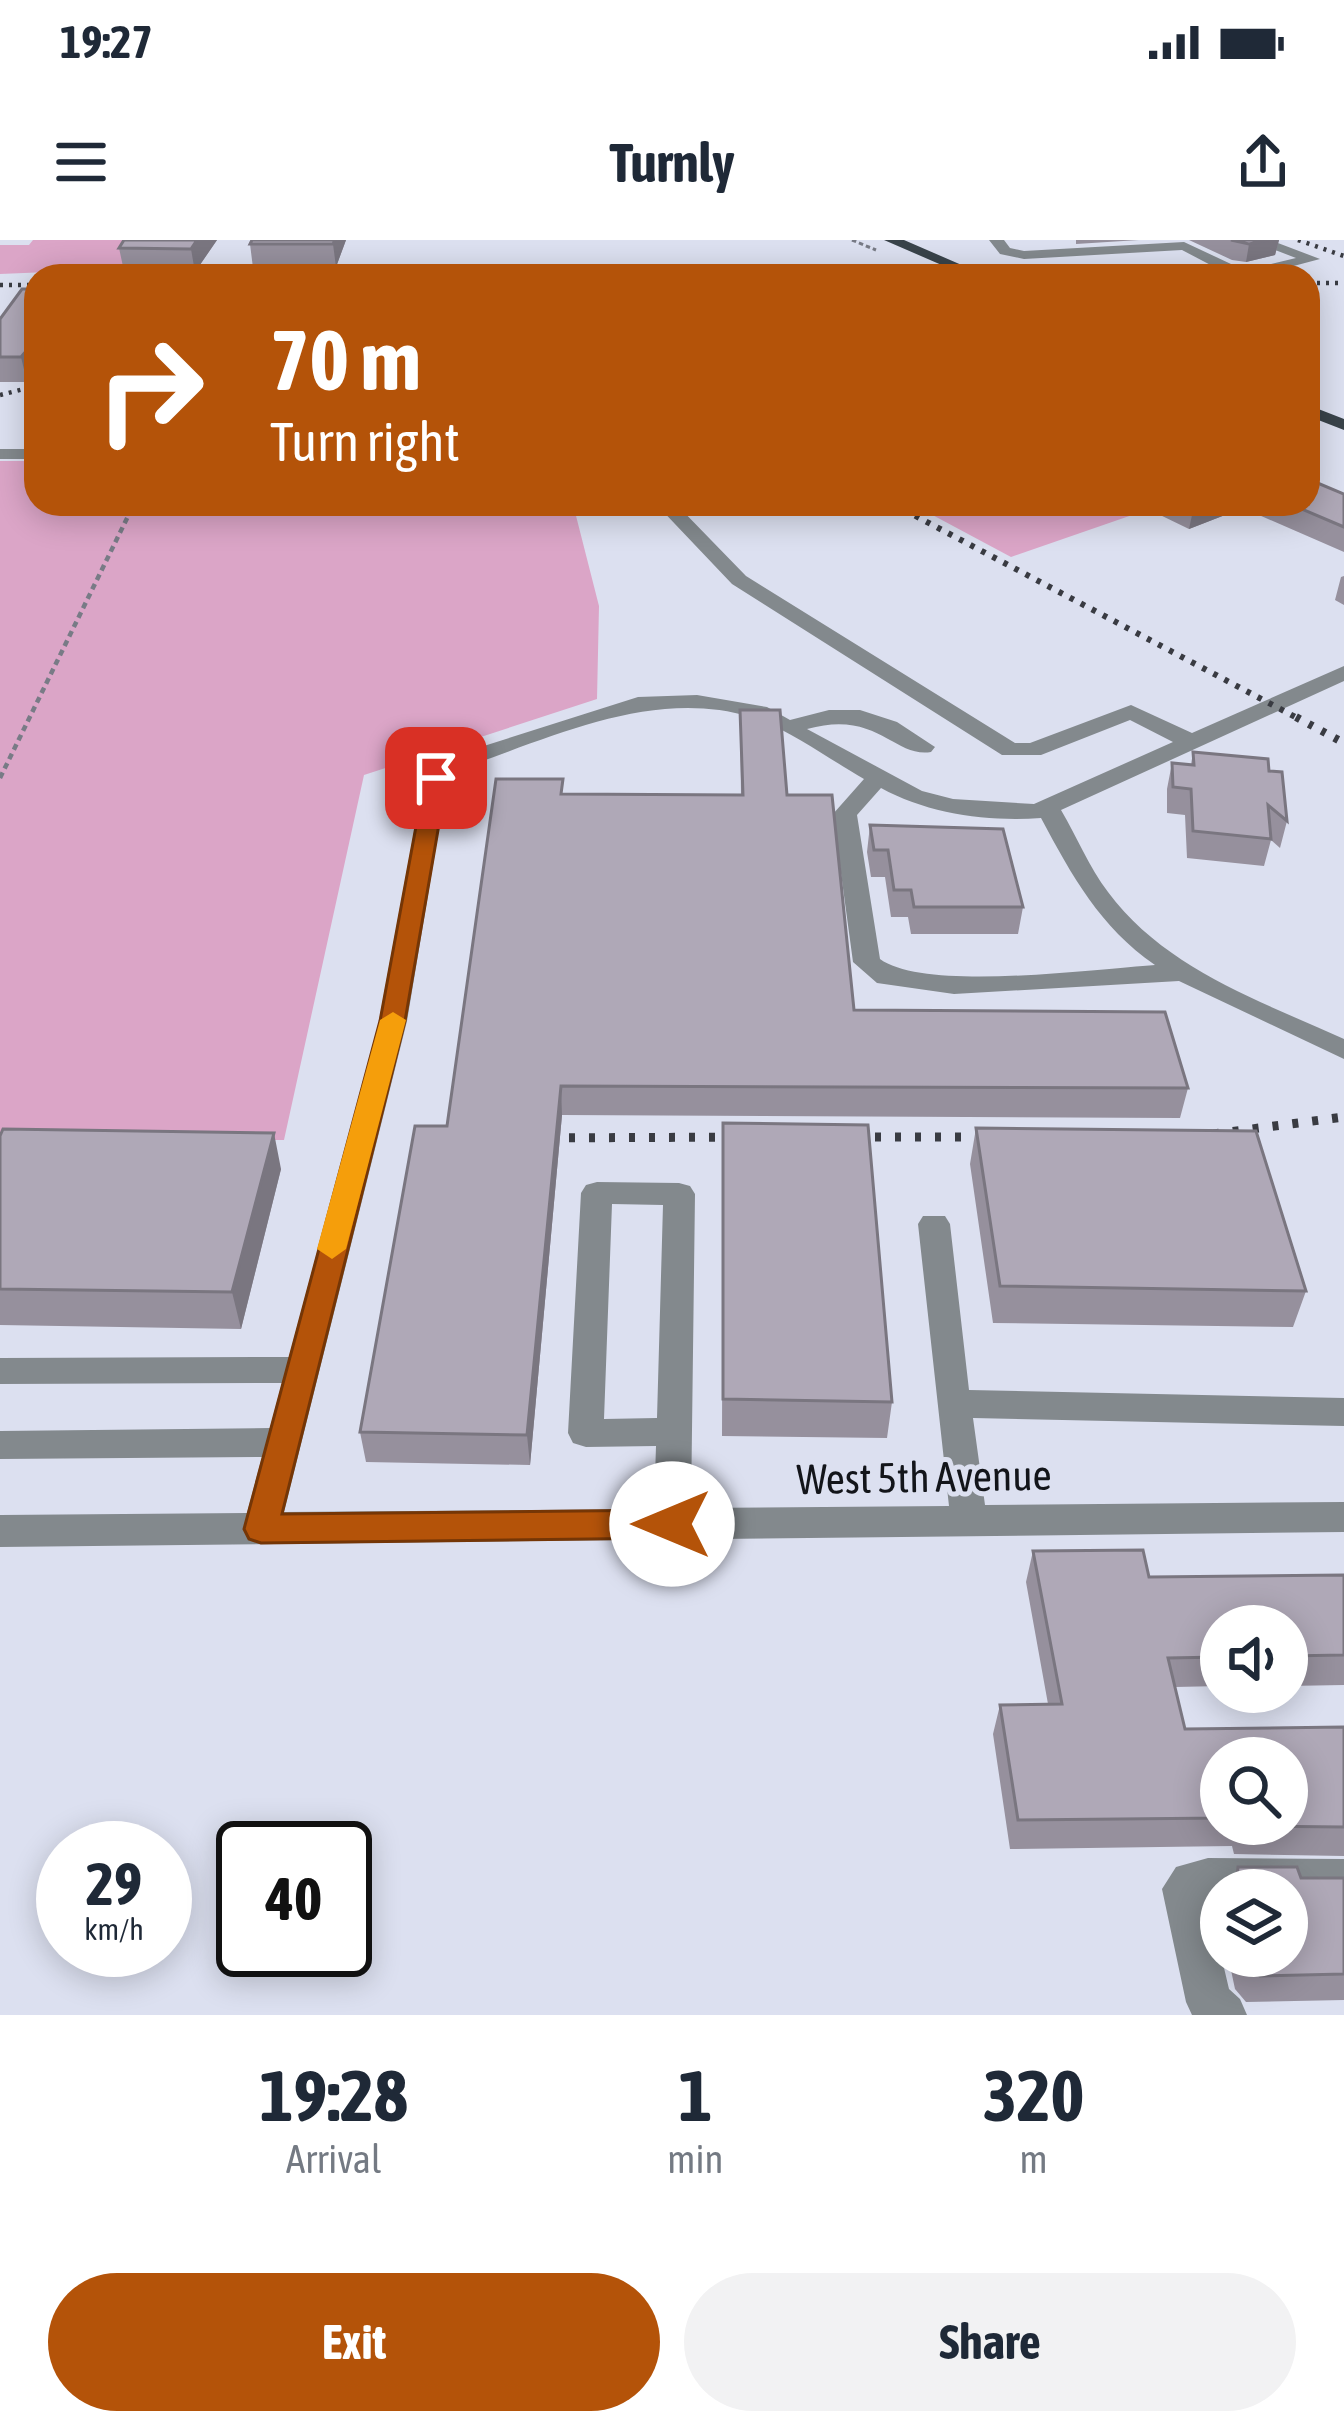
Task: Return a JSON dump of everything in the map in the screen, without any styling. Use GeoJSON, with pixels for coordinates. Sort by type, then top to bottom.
{"type":"FeatureCollection","features":[{"type":"Feature","properties":{"kind":"main road"},"geometry":{"type":"LineString","coordinates":[[891,240],[951,264]]}},
{"type":"Feature","properties":{"kind":"street"},"geometry":{"type":"LineString","coordinates":[[996,240],[1005,251],[1028,255],[1040,264]]}},
{"type":"Feature","properties":{"kind":"street"},"geometry":{"type":"LineString","coordinates":[[1256,240],[1313,260],[1291,264]]}},
{"type":"Feature","properties":{"kind":"street"},"geometry":{"type":"LineString","coordinates":[[1071,264],[1186,246],[1228,264]]}},
{"type":"Feature","properties":{"kind":"street"},"geometry":{"type":"LineString","coordinates":[[677,516],[739,580],[1010,750],[1034,750],[1131,712],[1195,744]]}},
{"type":"Feature","properties":{"kind":"street"},"geometry":{"type":"LineString","coordinates":[[261,1529],[393,1021],[436,778],[457,762],[638,704],[725,704],[759,712],[913,796],[978,818],[1049,810],[1344,673]]}},
{"type":"Feature","properties":{"kind":"street"},"geometry":{"type":"LineString","coordinates":[[790,728],[848,713],[877,718],[923,747]]}},
{"type":"Feature","properties":{"kind":"street"},"geometry":{"type":"LineString","coordinates":[[877,778],[844,814],[867,962],[887,977],[955,986],[1189,972]]}},
{"type":"Feature","properties":{"kind":"street"},"geometry":{"type":"LineString","coordinates":[[913,796],[920,827]]}},
{"type":"Feature","properties":{"kind":"street"},"geometry":{"type":"LineString","coordinates":[[1049,810],[1100,901],[1133,937],[1189,972],[1344,1050]]}},
{"type":"Feature","properties":{"kind":"street"},"geometry":{"type":"LineString","coordinates":[[672,1524],[674,1432],[679,1194],[597,1193],[586,1433],[674,1432]]}},
{"type":"Feature","properties":{"kind":"street"},"geometry":{"type":"LineString","coordinates":[[934,1224],[969,1521]]}},
{"type":"Feature","properties":{"kind":"street"},"geometry":{"type":"LineString","coordinates":[[0,1370],[301,1370]]}},
{"type":"Feature","properties":{"kind":"street"},"geometry":{"type":"LineString","coordinates":[[953,1404],[1344,1412]]}},
{"type":"Feature","properties":{"kind":"street"},"geometry":{"type":"LineString","coordinates":[[0,1445],[283,1442]]}},
{"type":"Feature","properties":{"kind":"street","name":"West 5th Avenue"},"geometry":{"type":"LineString","coordinates":[[0,1531],[1344,1517]]}},
{"type":"Feature","properties":{"kind":"street"},"geometry":{"type":"LineString","coordinates":[[1224,2015],[1209,2002],[1184,1889],[1191,1882],[1208,1879],[1344,1880]]}},
{"type":"Feature","properties":{"kind":"path"},"geometry":{"type":"LineString","coordinates":[[0,778],[128,516]]}},
{"type":"Feature","properties":{"kind":"shaded area"},"geometry":{"type":"Polygon","coordinates":[[[33,240],[138,240],[123,264],[24,264],[24,273],[0,274],[0,245],[29,245],[33,240]]]}},
{"type":"Feature","properties":{"kind":"shaded area"},"geometry":{"type":"Polygon","coordinates":[[[0,461],[24,461],[24,516],[576,516],[599,606],[597,699],[364,775],[284,1140],[0,1141],[0,461]]]}},
{"type":"Feature","properties":{"kind":"shaded area"},"geometry":{"type":"Polygon","coordinates":[[[934,516],[1129,516],[1011,557],[934,516]]]}},
{"type":"Feature","properties":{"kind":"building"},"geometry":{"type":"Polygon","coordinates":[[[124,240],[197,240],[191,249],[119,248],[124,240]]]}},
{"type":"Feature","properties":{"kind":"building"},"geometry":{"type":"Polygon","coordinates":[[[252,240],[335,240],[333,244],[250,244],[252,240]]]}},
{"type":"Feature","properties":{"kind":"building"},"geometry":{"type":"Polygon","coordinates":[[[24,289],[21,357],[0,357],[0,319],[24,289]]]}},
{"type":"Feature","properties":{"kind":"building"},"geometry":{"type":"Polygon","coordinates":[[[1320,484],[1344,494],[1344,527],[1318,516],[1320,484]]]}},
{"type":"Feature","properties":{"kind":"building"},"geometry":{"type":"Polygon","coordinates":[[[740,710],[780,710],[787,795],[832,795],[854,1010],[1165,1012],[1188,1088],[561,1086],[527,1435],[360,1432],[415,1126],[447,1126],[496,779],[563,779],[561,794],[743,795],[740,710]]]}},
{"type":"Feature","properties":{"kind":"building"},"geometry":{"type":"Polygon","coordinates":[[[1193,752],[1268,759],[1269,771],[1282,772],[1287,821],[1268,805],[1271,839],[1193,831],[1191,789],[1173,787],[1172,763],[1194,765],[1193,752]]]}},
{"type":"Feature","properties":{"kind":"building"},"geometry":{"type":"Polygon","coordinates":[[[870,825],[1003,829],[1023,907],[914,907],[911,890],[894,890],[888,850],[874,850],[870,825]]]}},
{"type":"Feature","properties":{"kind":"building"},"geometry":{"type":"Polygon","coordinates":[[[723,1123],[868,1125],[892,1402],[723,1399],[723,1123]]]}},
{"type":"Feature","properties":{"kind":"building"},"geometry":{"type":"Polygon","coordinates":[[[976,1128],[1256,1131],[1306,1291],[1000,1286],[976,1128]]]}},
{"type":"Feature","properties":{"kind":"building"},"geometry":{"type":"Polygon","coordinates":[[[3,1129],[274,1133],[232,1292],[0,1289],[3,1129]]]}},
{"type":"Feature","properties":{"kind":"building"},"geometry":{"type":"Polygon","coordinates":[[[1143,1550],[1149,1577],[1344,1575],[1344,1655],[1308,1656],[1308,1605],[1200,1605],[1200,1657],[1168,1658],[1185,1729],[1344,1727],[1344,1827],[1308,1827],[1308,1737],[1200,1737],[1200,1818],[1018,1820],[1000,1705],[1062,1704],[1033,1551],[1143,1550]]]}},
{"type":"Feature","properties":{"kind":"building"},"geometry":{"type":"Polygon","coordinates":[[[1297,1867],[1298,1869],[1238,1869],[1297,1867]]]}},
{"type":"Feature","properties":{"kind":"building"},"geometry":{"type":"Polygon","coordinates":[[[1308,1878],[1344,1878],[1344,1974],[1308,1975],[1308,1878]]]}},
{"type":"Feature","properties":{"kind":"railway"},"geometry":{"type":"LineString","coordinates":[[1298,240],[1344,256]]}},
{"type":"Feature","properties":{"kind":"railway"},"geometry":{"type":"LineString","coordinates":[[1320,283],[1344,283]]}},
{"type":"Feature","properties":{"kind":"railway"},"geometry":{"type":"LineString","coordinates":[[0,285],[24,285]]}},
{"type":"Feature","properties":{"kind":"railway"},"geometry":{"type":"LineString","coordinates":[[0,395],[24,389]]}},
{"type":"Feature","properties":{"kind":"railway"},"geometry":{"type":"LineString","coordinates":[[916,516],[1301,720]]}},
{"type":"Feature","properties":{"kind":"railway"},"geometry":{"type":"LineString","coordinates":[[1296,717],[1344,743]]}},
{"type":"Feature","properties":{"kind":"railway"},"geometry":{"type":"LineString","coordinates":[[1213,1134],[1344,1117]]}},
{"type":"Feature","properties":{"kind":"railway"},"geometry":{"type":"LineString","coordinates":[[529,1138],[757,1137]]}},
{"type":"Feature","properties":{"kind":"railway"},"geometry":{"type":"LineString","coordinates":[[835,1137],[1009,1137]]}},
{"type":"Feature","properties":{"kind":"slow traffic"},"geometry":{"type":"LineString","coordinates":[[332,1249],[393,1020]]}},
{"type":"Feature","properties":{"kind":"route"},"geometry":{"type":"LineString","coordinates":[[436,778],[393,1021],[261,1529],[672,1524]]}}]}
